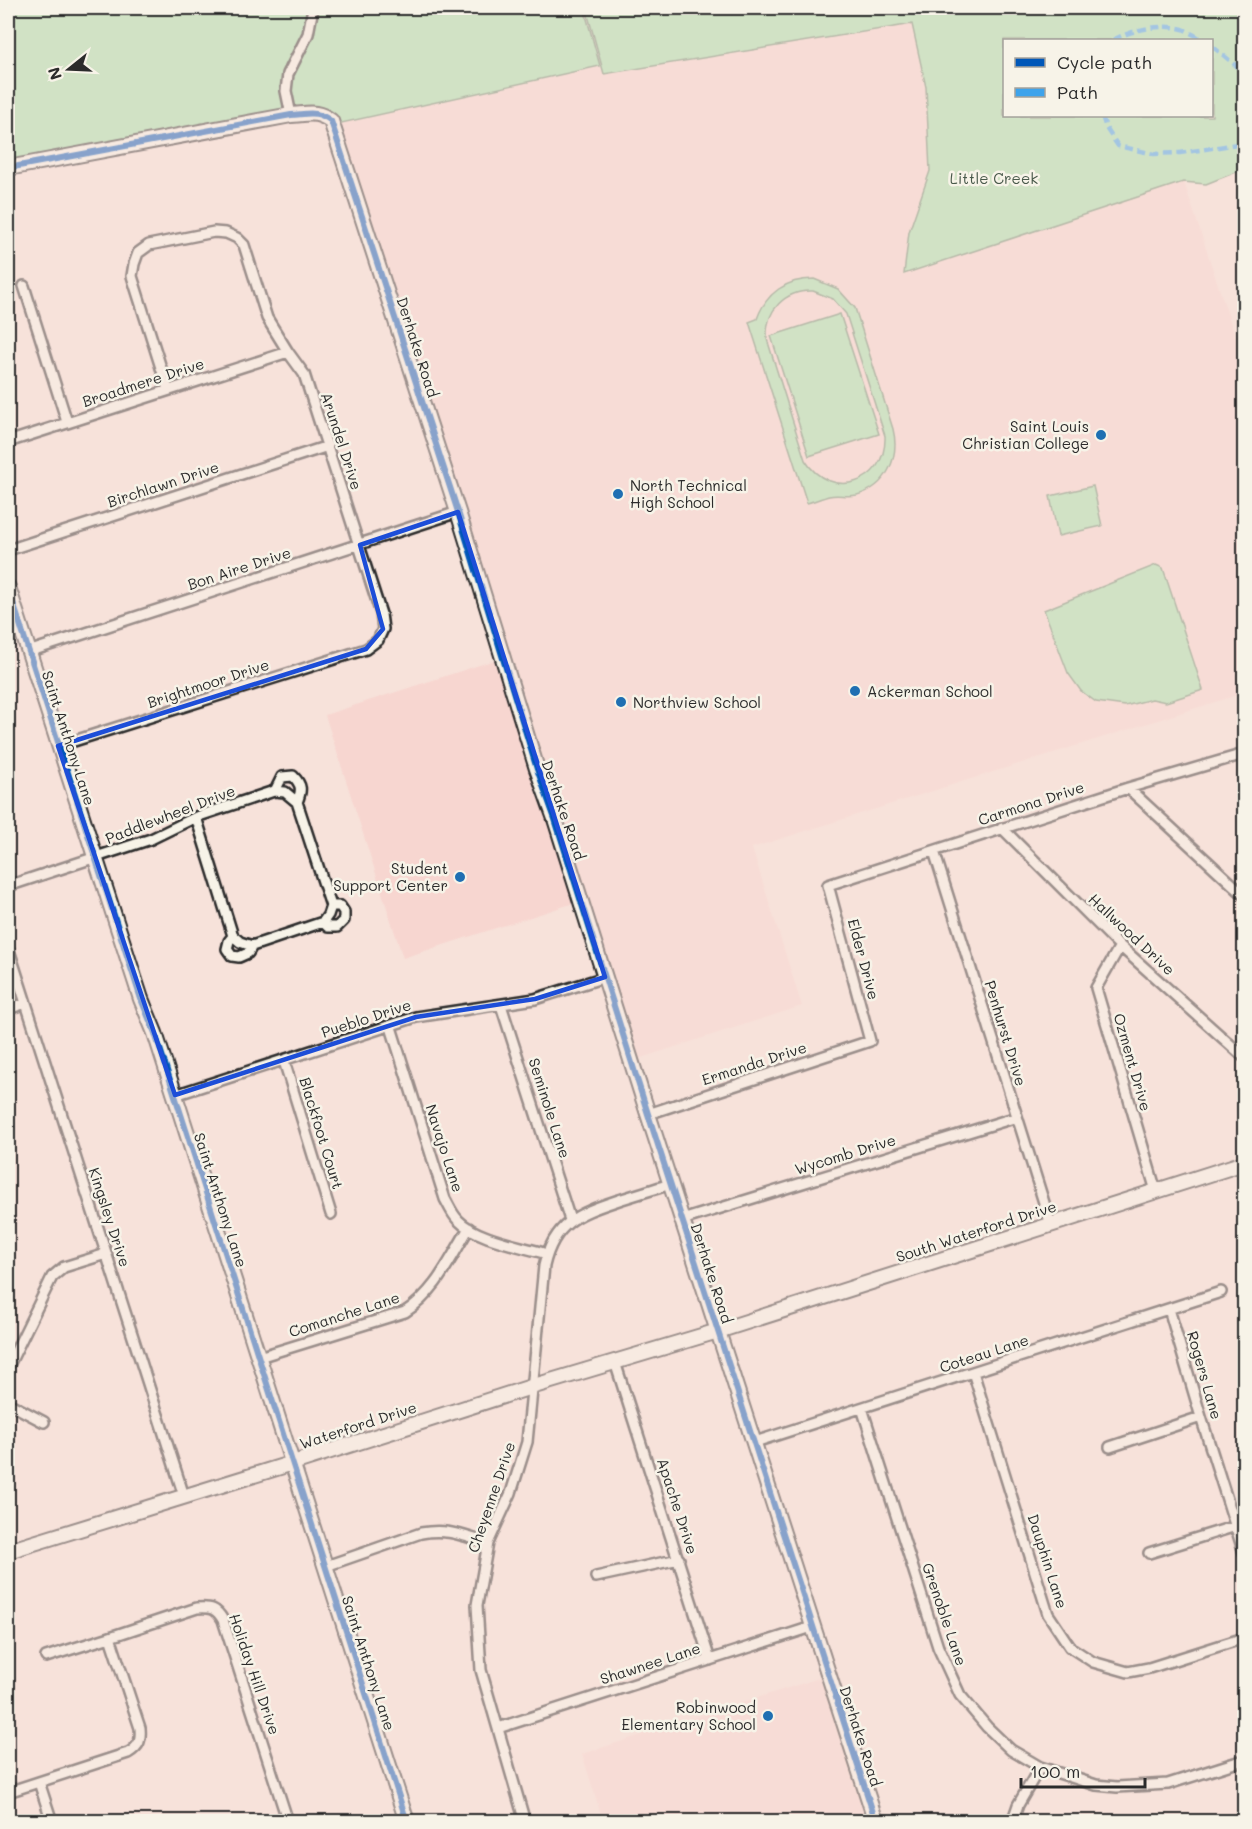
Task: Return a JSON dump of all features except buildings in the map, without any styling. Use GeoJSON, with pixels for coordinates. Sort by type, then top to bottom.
{"type":"FeatureCollection","features":[{"type":"Feature","properties":{"kind":"street"},"geometry":{"type":"LineString","coordinates":[[291,115],[286,91],[288,74],[308,34],[313,8]]}},
{"type":"Feature","properties":{"kind":"street","name":"Derhake Road"},"geometry":{"type":"LineString","coordinates":[[8,168],[291,115],[313,113],[322,115],[331,121],[876,1821]]}},
{"type":"Feature","properties":{"kind":"street","name":"Arundel Drive"},"geometry":{"type":"LineString","coordinates":[[168,390],[132,276],[138,253],[149,245],[214,232],[237,237],[244,245],[267,318],[304,374],[360,545],[381,614],[383,629],[378,640],[366,649]]}},
{"type":"Feature","properties":{"kind":"street"},"geometry":{"type":"LineString","coordinates":[[24,286],[67,422]]}},
{"type":"Feature","properties":{"kind":"street","name":"Broadmere Drive"},"geometry":{"type":"LineString","coordinates":[[8,442],[288,352]]}},
{"type":"Feature","properties":{"kind":"street","name":"Birchlawn Drive"},"geometry":{"type":"LineString","coordinates":[[8,550],[328,446]]}},
{"type":"Feature","properties":{"kind":"street","name":"Bon Aire Drive"},"geometry":{"type":"LineString","coordinates":[[28,652],[458,513]]}},
{"type":"Feature","properties":{"kind":"street","name":"Saint Anthony Lane"},"geometry":{"type":"LineString","coordinates":[[8,587],[141,999],[155,1033],[407,1821]]}},
{"type":"Feature","properties":{"kind":"street","name":"Brightmoor Drive"},"geometry":{"type":"LineString","coordinates":[[58,746],[366,649]]}},
{"type":"Feature","properties":{"kind":"street","name":"Carmona Drive"},"geometry":{"type":"LineString","coordinates":[[828,885],[1128,788],[1245,754]]}},
{"type":"Feature","properties":{"kind":"street","name":"Paddlewheel Drive"},"geometry":{"type":"LineString","coordinates":[[8,886],[151,839],[196,817],[280,792],[282,777],[293,776],[300,783],[302,792],[297,802]]}},
{"type":"Feature","properties":{"kind":"street"},"geometry":{"type":"LineString","coordinates":[[1128,788],[1245,895]]}},
{"type":"Feature","properties":{"kind":"street"},"geometry":{"type":"LineString","coordinates":[[196,817],[233,936],[240,942],[252,946],[323,922],[331,906],[297,802],[280,792]]}},
{"type":"Feature","properties":{"kind":"street","name":"Hallwood Drive"},"geometry":{"type":"LineString","coordinates":[[1002,828],[1120,946],[1245,1057]]}},
{"type":"Feature","properties":{"kind":"street","name":"Penhurst Drive"},"geometry":{"type":"LineString","coordinates":[[933,851],[1051,1225]]}},
{"type":"Feature","properties":{"kind":"street","name":"Elder Drive"},"geometry":{"type":"LineString","coordinates":[[828,885],[870,1041]]}},
{"type":"Feature","properties":{"kind":"street"},"geometry":{"type":"LineString","coordinates":[[323,922],[328,927],[337,927],[344,920],[344,912],[339,906],[331,906]]}},
{"type":"Feature","properties":{"kind":"street"},"geometry":{"type":"LineString","coordinates":[[233,936],[227,949],[232,956],[239,957],[248,953],[252,946]]}},
{"type":"Feature","properties":{"kind":"street","name":"Kingsley Drive"},"geometry":{"type":"LineString","coordinates":[[8,946],[184,1496]]}},
{"type":"Feature","properties":{"kind":"street","name":"Ozment Drive"},"geometry":{"type":"LineString","coordinates":[[1120,946],[1096,988],[1156,1191]]}},
{"type":"Feature","properties":{"kind":"street","name":"Pueblo Drive"},"geometry":{"type":"LineString","coordinates":[[175,1095],[391,1027],[416,1017],[536,999],[605,976]]}},
{"type":"Feature","properties":{"kind":"street"},"geometry":{"type":"LineString","coordinates":[[8,1009],[26,1003]]}},
{"type":"Feature","properties":{"kind":"street","name":"Seminole Lane"},"geometry":{"type":"LineString","coordinates":[[501,1005],[570,1220]]}},
{"type":"Feature","properties":{"kind":"street","name":"Navajo Lane"},"geometry":{"type":"LineString","coordinates":[[391,1027],[445,1199],[458,1220],[478,1233],[547,1254]]}},
{"type":"Feature","properties":{"kind":"street","name":"Ermanda Drive"},"geometry":{"type":"LineString","coordinates":[[648,1114],[870,1041]]}},
{"type":"Feature","properties":{"kind":"street","name":"Blackfoot Court"},"geometry":{"type":"LineString","coordinates":[[284,1061],[331,1214]]}},
{"type":"Feature","properties":{"kind":"street","name":"Wycomb Drive"},"geometry":{"type":"LineString","coordinates":[[682,1220],[1017,1117]]}},
{"type":"Feature","properties":{"kind":"street","name":"South Waterford Drive"},"geometry":{"type":"LineString","coordinates":[[718,1330],[1245,1163]]}},
{"type":"Feature","properties":{"kind":"street","name":"Cheyenne Drive"},"geometry":{"type":"LineString","coordinates":[[525,1821],[481,1670],[477,1605],[488,1543],[511,1493],[526,1442],[547,1254],[552,1242],[570,1220],[586,1211],[670,1184]]}},
{"type":"Feature","properties":{"kind":"street","name":"Comanche Lane"},"geometry":{"type":"LineString","coordinates":[[258,1357],[405,1312],[431,1291],[469,1228]]}},
{"type":"Feature","properties":{"kind":"street"},"geometry":{"type":"LineString","coordinates":[[8,1366],[52,1277],[64,1267],[106,1254]]}},
{"type":"Feature","properties":{"kind":"street","name":"Coteau Lane"},"geometry":{"type":"LineString","coordinates":[[755,1442],[1221,1292]]}},
{"type":"Feature","properties":{"kind":"street","name":"Rogers Lane"},"geometry":{"type":"LineString","coordinates":[[1169,1309],[1201,1418],[1245,1553]]}},
{"type":"Feature","properties":{"kind":"street","name":"Waterford Drive"},"geometry":{"type":"LineString","coordinates":[[8,1551],[718,1330]]}},
{"type":"Feature","properties":{"kind":"street","name":"Apache Drive"},"geometry":{"type":"LineString","coordinates":[[615,1362],[710,1660]]}},
{"type":"Feature","properties":{"kind":"street","name":"Dauphin Lane"},"geometry":{"type":"LineString","coordinates":[[973,1372],[1048,1614],[1070,1647],[1093,1662],[1128,1672],[1149,1668],[1245,1638]]}},
{"type":"Feature","properties":{"kind":"street"},"geometry":{"type":"LineString","coordinates":[[8,1403],[44,1422]]}},
{"type":"Feature","properties":{"kind":"street","name":"Grenoble Lane"},"geometry":{"type":"LineString","coordinates":[[862,1408],[938,1647],[960,1695],[987,1727],[1011,1750],[1040,1767],[1077,1780],[1117,1787],[1168,1784],[1245,1760]]}},
{"type":"Feature","properties":{"kind":"street"},"geometry":{"type":"LineString","coordinates":[[1110,1447],[1201,1418]]}},
{"type":"Feature","properties":{"kind":"street"},"geometry":{"type":"LineString","coordinates":[[1149,1553],[1236,1526]]}},
{"type":"Feature","properties":{"kind":"street"},"geometry":{"type":"LineString","coordinates":[[326,1566],[435,1530],[445,1530],[488,1543]]}},
{"type":"Feature","properties":{"kind":"street"},"geometry":{"type":"LineString","coordinates":[[596,1577],[679,1559]]}},
{"type":"Feature","properties":{"kind":"street","name":"Holiday Hill Drive"},"geometry":{"type":"LineString","coordinates":[[110,1637],[197,1608],[210,1607],[218,1612],[223,1620],[288,1821]]}},
{"type":"Feature","properties":{"kind":"street","name":"Shawnee Lane"},"geometry":{"type":"LineString","coordinates":[[498,1728],[812,1627]]}},
{"type":"Feature","properties":{"kind":"street"},"geometry":{"type":"LineString","coordinates":[[8,1792],[128,1753],[136,1748],[141,1739],[140,1728],[110,1637],[46,1657]]}},
{"type":"Feature","properties":{"kind":"street"},"geometry":{"type":"LineString","coordinates":[[1011,1821],[1040,1767]]}},
{"type":"Feature","properties":{"kind":"street"},"geometry":{"type":"LineString","coordinates":[[39,1782],[52,1821]]}},
{"type":"Feature","properties":{"kind":"highlighted area"},"geometry":{"type":"Polygon","coordinates":[[[458,512],[605,977],[535,999],[416,1017],[175,1095],[58,746],[366,649],[383,629],[360,545],[458,512]]]}},
{"type":"Feature","properties":{"kind":"shaded area"},"geometry":{"type":"Polygon","coordinates":[[[930,10],[1030,232],[1184,182],[1244,363],[1244,693],[752,848],[802,1006],[638,1059],[337,124],[600,66],[930,10]]]}},
{"type":"Feature","properties":{"kind":"shaded area"},"geometry":{"type":"Polygon","coordinates":[[[498,659],[577,902],[403,958],[325,715],[498,659]]]}},
{"type":"Feature","properties":{"kind":"shaded area","name":"Robinwood Elementary School"},"geometry":{"type":"Polygon","coordinates":[[[822,1677],[869,1821],[603,1821],[582,1754],[822,1677]]]}},
{"type":"Feature","properties":{"kind":"green space"},"geometry":{"type":"Polygon","coordinates":[[[8,8],[584,8],[600,66],[337,124],[328,112],[8,164],[8,8]]]}},
{"type":"Feature","properties":{"kind":"green space","name":"Little Creek"},"geometry":{"type":"Polygon","coordinates":[[[586,8],[1244,8],[1244,169],[1206,184],[1183,182],[904,274],[909,232],[930,171],[926,87],[912,24],[604,74],[586,8]]]}},
{"type":"Feature","properties":{"kind":"green space"},"geometry":{"type":"Polygon","coordinates":[[[814,279],[838,289],[855,308],[895,440],[893,460],[889,470],[876,485],[857,495],[829,496],[807,503],[749,322],[757,319],[766,302],[778,289],[814,279]],[[813,291],[794,294],[786,298],[773,311],[769,319],[767,339],[805,460],[816,473],[828,480],[842,483],[855,482],[867,476],[877,466],[883,453],[885,436],[846,314],[833,299],[813,291]]]}},
{"type":"Feature","properties":{"kind":"green space"},"geometry":{"type":"Polygon","coordinates":[[[840,314],[879,434],[809,456],[771,336],[840,314]]]}},
{"type":"Feature","properties":{"kind":"green space"},"geometry":{"type":"Polygon","coordinates":[[[1093,486],[1102,526],[1058,536],[1050,496],[1093,486]]]}},
{"type":"Feature","properties":{"kind":"green space"},"geometry":{"type":"Polygon","coordinates":[[[1156,565],[1163,568],[1203,690],[1166,702],[1152,699],[1125,706],[1096,702],[1081,691],[1068,673],[1044,610],[1156,565]]]}},
{"type":"Feature","properties":{"kind":"waterway"},"geometry":{"type":"LineString","coordinates":[[727,8],[732,14]]}},
{"type":"Feature","properties":{"kind":"marked path"},"geometry":{"type":"LineString","coordinates":[[1115,39],[1129,33],[1156,27],[1183,29],[1202,39]]}},
{"type":"Feature","properties":{"kind":"marked path"},"geometry":{"type":"LineString","coordinates":[[1213,47],[1244,72]]}},
{"type":"Feature","properties":{"kind":"marked path"},"geometry":{"type":"LineString","coordinates":[[1102,117],[1106,128],[1118,146],[1154,154],[1180,153],[1244,143]]}},
{"type":"Feature","properties":{"kind":"cycle path"},"geometry":{"type":"LineString","coordinates":[[8,168],[291,115],[317,114],[331,121],[876,1822]]}},
{"type":"Feature","properties":{"kind":"cycle path"},"geometry":{"type":"LineString","coordinates":[[8,587],[141,999],[155,1033],[407,1822]]}},
{"type":"Feature","properties":{"kind":"place","name":"Saint Louis Christian College"},"geometry":{"type":"Point","coordinates":[1101,435]}},
{"type":"Feature","properties":{"kind":"place","name":"North Technical High School"},"geometry":{"type":"Point","coordinates":[618,494]}},
{"type":"Feature","properties":{"kind":"place","name":"Ackerman School"},"geometry":{"type":"Point","coordinates":[855,691]}},
{"type":"Feature","properties":{"kind":"place","name":"Northview School"},"geometry":{"type":"Point","coordinates":[621,702]}},
{"type":"Feature","properties":{"kind":"place","name":"Student Support Center"},"geometry":{"type":"Point","coordinates":[460,877]}},
{"type":"Feature","properties":{"kind":"place","name":"Robinwood Elementary School"},"geometry":{"type":"Point","coordinates":[768,1716]}}]}
